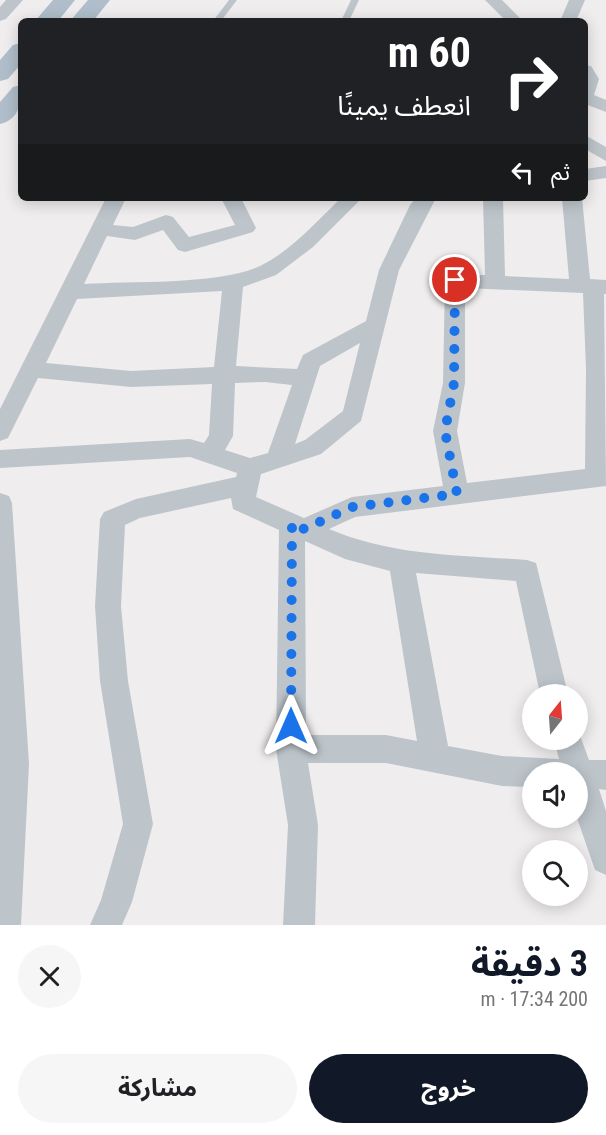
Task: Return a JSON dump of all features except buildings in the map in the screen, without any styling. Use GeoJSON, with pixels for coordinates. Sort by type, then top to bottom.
{"type":"FeatureCollection","features":[{"type":"Feature","properties":{"kind":"main road"},"geometry":{"type":"LineString","coordinates":[[49,18],[64,0]]}},
{"type":"Feature","properties":{"kind":"main road"},"geometry":{"type":"LineString","coordinates":[[84,18],[99,0]]}},
{"type":"Feature","properties":{"kind":"main road"},"geometry":{"type":"LineString","coordinates":[[0,74],[18,53]]}},
{"type":"Feature","properties":{"kind":"main road"},"geometry":{"type":"LineString","coordinates":[[0,117],[18,96]]}},
{"type":"Feature","properties":{"kind":"street"},"geometry":{"type":"LineString","coordinates":[[0,16],[15,0]]}},
{"type":"Feature","properties":{"kind":"street"},"geometry":{"type":"LineString","coordinates":[[493,0],[512,18]]}},
{"type":"Feature","properties":{"kind":"street"},"geometry":{"type":"LineString","coordinates":[[569,18],[578,0]]}},
{"type":"Feature","properties":{"kind":"street"},"geometry":{"type":"LineString","coordinates":[[588,98],[606,107]]}},
{"type":"Feature","properties":{"kind":"street"},"geometry":{"type":"LineString","coordinates":[[588,142],[606,156]]}},
{"type":"Feature","properties":{"kind":"street"},"geometry":{"type":"LineString","coordinates":[[588,175],[606,172]]}},
{"type":"Feature","properties":{"kind":"street"},"geometry":{"type":"LineString","coordinates":[[0,432],[114,201]]}},
{"type":"Feature","properties":{"kind":"street"},"geometry":{"type":"LineString","coordinates":[[99,229],[135,234],[166,221],[185,245],[246,228],[232,201]]}},
{"type":"Feature","properties":{"kind":"street"},"geometry":{"type":"LineString","coordinates":[[68,292],[233,283],[269,270],[306,242],[349,201]]}},
{"type":"Feature","properties":{"kind":"street"},"geometry":{"type":"LineString","coordinates":[[106,925],[116,902],[138,824],[114,681],[108,606],[113,519],[136,509],[248,476],[278,458],[314,447],[353,415],[389,270],[423,201]]}},
{"type":"Feature","properties":{"kind":"street"},"geometry":{"type":"LineString","coordinates":[[493,201],[495,283]]}},
{"type":"Feature","properties":{"kind":"street"},"geometry":{"type":"LineString","coordinates":[[298,526],[352,507],[602,477],[601,369],[593,286],[573,201]]}},
{"type":"Feature","properties":{"kind":"street"},"geometry":{"type":"LineString","coordinates":[[457,494],[445,431],[454,383],[455,280],[593,286]]}},
{"type":"Feature","properties":{"kind":"street"},"geometry":{"type":"LineString","coordinates":[[210,455],[221,436],[224,374],[233,283]]}},
{"type":"Feature","properties":{"kind":"street"},"geometry":{"type":"LineString","coordinates":[[278,458],[311,361],[377,324]]}},
{"type":"Feature","properties":{"kind":"street"},"geometry":{"type":"LineString","coordinates":[[31,369],[143,380],[224,374],[281,374],[305,378]]}},
{"type":"Feature","properties":{"kind":"street"},"geometry":{"type":"LineString","coordinates":[[0,459],[190,448],[210,455],[248,476]]}},
{"type":"Feature","properties":{"kind":"street"},"geometry":{"type":"LineString","coordinates":[[248,476],[242,502],[354,551],[401,561],[527,571],[552,684]]}},
{"type":"Feature","properties":{"kind":"street"},"geometry":{"type":"LineString","coordinates":[[0,503],[14,764],[5,925]]}},
{"type":"Feature","properties":{"kind":"street"},"geometry":{"type":"LineString","coordinates":[[298,526],[291,749],[303,825],[299,925]]}},
{"type":"Feature","properties":{"kind":"street"},"geometry":{"type":"LineString","coordinates":[[401,561],[435,758]]}},
{"type":"Feature","properties":{"kind":"street"},"geometry":{"type":"LineString","coordinates":[[291,749],[386,749],[502,771],[522,771]]}},
{"type":"Feature","properties":{"kind":"street"},"geometry":{"type":"LineString","coordinates":[[588,773],[606,775]]}},
{"type":"Feature","properties":{"kind":"street"},"geometry":{"type":"LineString","coordinates":[[588,803],[606,860]]}},
{"type":"Feature","properties":{"kind":"lane"},"geometry":{"type":"LineString","coordinates":[[219,18],[233,0]]}},
{"type":"Feature","properties":{"kind":"lane"},"geometry":{"type":"LineString","coordinates":[[346,18],[355,0]]}},
{"type":"Feature","properties":{"kind":"route"},"geometry":{"type":"LineString","coordinates":[[291,726],[292,523],[304,529],[352,507],[457,494],[445,431],[454,383],[455,280]]}}]}
